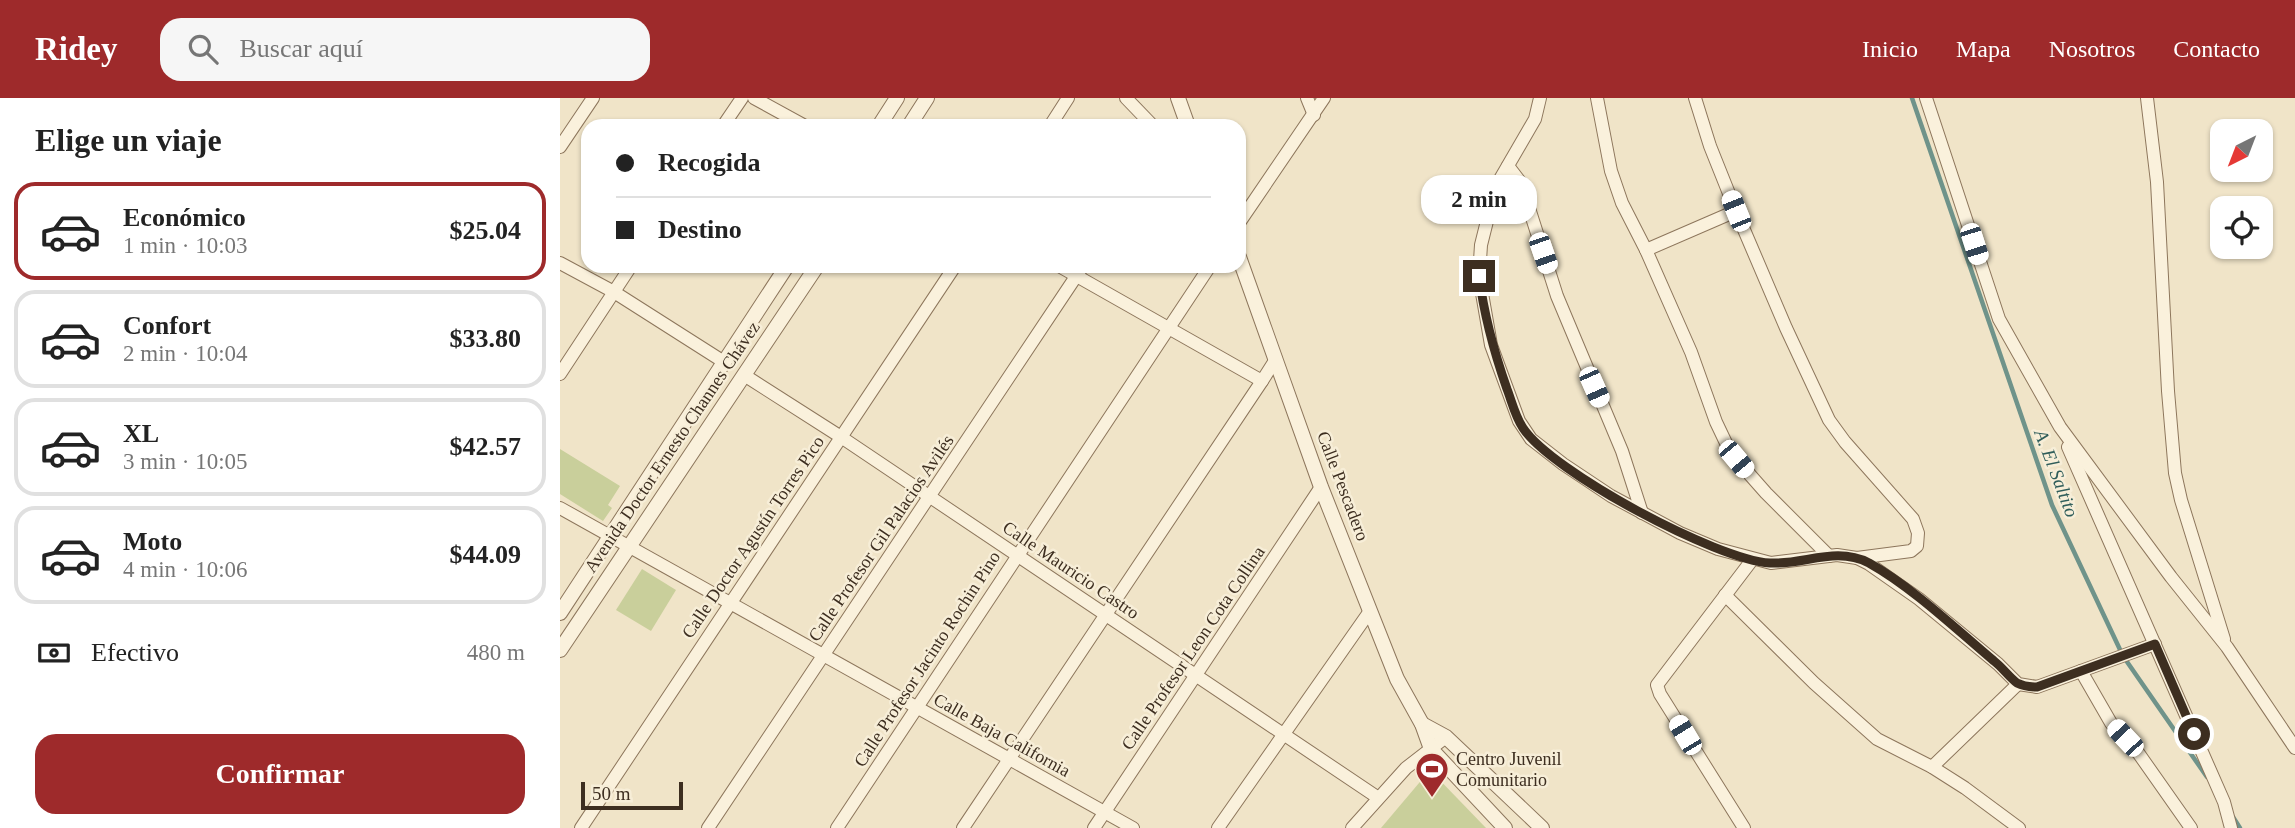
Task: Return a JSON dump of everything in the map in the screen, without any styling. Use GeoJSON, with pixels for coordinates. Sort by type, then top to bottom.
{"type":"FeatureCollection","features":[{"type":"Feature","properties":{"kind":"street"},"geometry":{"type":"LineString","coordinates":[[560,147],[593,98]]}},
{"type":"Feature","properties":{"kind":"street"},"geometry":{"type":"LineString","coordinates":[[728,119],[742,98]]}},
{"type":"Feature","properties":{"kind":"street"},"geometry":{"type":"LineString","coordinates":[[754,98],[792,119]]}},
{"type":"Feature","properties":{"kind":"street"},"geometry":{"type":"LineString","coordinates":[[884,119],[897,98]]}},
{"type":"Feature","properties":{"kind":"street"},"geometry":{"type":"LineString","coordinates":[[914,119],[927,98]]}},
{"type":"Feature","properties":{"kind":"street"},"geometry":{"type":"LineString","coordinates":[[1054,119],[1068,98]]}},
{"type":"Feature","properties":{"kind":"street"},"geometry":{"type":"LineString","coordinates":[[1126,98],[1146,119]]}},
{"type":"Feature","properties":{"kind":"street"},"geometry":{"type":"LineString","coordinates":[[1178,98],[1186,119]]}},
{"type":"Feature","properties":{"kind":"street"},"geometry":{"type":"LineString","coordinates":[[1307,98],[1314,115]]}},
{"type":"Feature","properties":{"kind":"street"},"geometry":{"type":"LineString","coordinates":[[1246,213],[1324,98]]}},
{"type":"Feature","properties":{"kind":"street"},"geometry":{"type":"LineString","coordinates":[[1540,98],[1535,120],[1499,181],[1492,201],[1481,245],[1479,276],[1492,345],[1519,421],[1540,448],[1642,513],[1718,549],[1752,560],[1771,564],[1829,556],[1857,558],[1911,551],[1917,546],[1916,525],[1844,442],[1829,420],[1736,211],[1710,146],[1695,98]]}},
{"type":"Feature","properties":{"kind":"street"},"geometry":{"type":"LineString","coordinates":[[1597,98],[1607,155],[1616,187],[1691,352],[1726,443],[1736,459],[1766,493],[1829,556]]}},
{"type":"Feature","properties":{"kind":"street"},"geometry":{"type":"LineString","coordinates":[[1926,98],[1999,319],[2060,428],[2224,802],[2231,828]]}},
{"type":"Feature","properties":{"kind":"street"},"geometry":{"type":"LineString","coordinates":[[2147,98],[2157,182],[2175,473],[2180,500],[2227,647]]}},
{"type":"Feature","properties":{"kind":"street"},"geometry":{"type":"LineString","coordinates":[[1508,166],[1521,183],[1557,296],[1622,451],[1642,513]]}},
{"type":"Feature","properties":{"kind":"street"},"geometry":{"type":"LineString","coordinates":[[1646,250],[1736,211]]}},
{"type":"Feature","properties":{"kind":"street"},"geometry":{"type":"LineString","coordinates":[[560,262],[614,292],[724,362]]}},
{"type":"Feature","properties":{"kind":"street"},"geometry":{"type":"LineString","coordinates":[[560,374],[626,273]]}},
{"type":"Feature","properties":{"kind":"street","name":"Avenida Doctor Ernesto Channes Chávez"},"geometry":{"type":"LineString","coordinates":[[560,613],[782,273]]}},
{"type":"Feature","properties":{"kind":"street","name":"Avenida Doctor Ernesto Channes Chávez"},"geometry":{"type":"LineString","coordinates":[[560,650],[812,273]]}},
{"type":"Feature","properties":{"kind":"street","name":"Calle Doctor Agustín Torres Pico"},"geometry":{"type":"LineString","coordinates":[[581,828],[951,273]]}},
{"type":"Feature","properties":{"kind":"street","name":"Calle Profesor Gil Palacios Avilés"},"geometry":{"type":"LineString","coordinates":[[708,828],[1079,273]]}},
{"type":"Feature","properties":{"kind":"street"},"geometry":{"type":"LineString","coordinates":[[1083,273],[1169,329],[1262,381]]}},
{"type":"Feature","properties":{"kind":"street","name":"Calle Profesor Jacinto Rochin Pino"},"geometry":{"type":"LineString","coordinates":[[837,828],[1205,273]]}},
{"type":"Feature","properties":{"kind":"street","name":"Calle Pescadero"},"geometry":{"type":"LineString","coordinates":[[1245,273],[1321,487],[1397,679],[1422,724],[1431,749]]}},
{"type":"Feature","properties":{"kind":"street"},"geometry":{"type":"LineString","coordinates":[[963,828],[1276,359]]}},
{"type":"Feature","properties":{"kind":"street","name":"Calle Mauricio Castro"},"geometry":{"type":"LineString","coordinates":[[744,375],[930,496],[1377,797]]}},
{"type":"Feature","properties":{"kind":"street"},"geometry":{"type":"LineString","coordinates":[[2060,428],[2227,647],[2295,748]]}},
{"type":"Feature","properties":{"kind":"street","name":"Calle Profesor Leon Cota Collina"},"geometry":{"type":"LineString","coordinates":[[1094,828],[1321,487]]}},
{"type":"Feature","properties":{"kind":"street","name":"Calle Baja California"},"geometry":{"type":"LineString","coordinates":[[560,508],[1133,828]]}},
{"type":"Feature","properties":{"kind":"street"},"geometry":{"type":"LineString","coordinates":[[1857,558],[1919,599],[1998,664],[2018,684],[2037,687],[2155,644]]}},
{"type":"Feature","properties":{"kind":"street"},"geometry":{"type":"LineString","coordinates":[[1744,828],[1660,694],[1657,685],[1752,560]]}},
{"type":"Feature","properties":{"kind":"street"},"geometry":{"type":"LineString","coordinates":[[1725,595],[1814,684],[1877,739],[1931,767],[2019,828]]}},
{"type":"Feature","properties":{"kind":"street"},"geometry":{"type":"LineString","coordinates":[[1217,828],[1370,611]]}},
{"type":"Feature","properties":{"kind":"street"},"geometry":{"type":"LineString","coordinates":[[2081,671],[2111,723],[2139,754],[2191,828]]}},
{"type":"Feature","properties":{"kind":"street"},"geometry":{"type":"LineString","coordinates":[[1931,767],[2018,684]]}},
{"type":"Feature","properties":{"kind":"street"},"geometry":{"type":"LineString","coordinates":[[1422,724],[1446,737],[1542,828]]}},
{"type":"Feature","properties":{"kind":"street"},"geometry":{"type":"LineString","coordinates":[[1352,828],[1377,797],[1406,768],[1446,737]]}},
{"type":"Feature","properties":{"kind":"street"},"geometry":{"type":"LineString","coordinates":[[1431,749],[1505,828]]}},
{"type":"Feature","properties":{"kind":"green space"},"geometry":{"type":"Polygon","coordinates":[[[560,449],[620,486],[608,505],[612,508],[603,521],[560,494],[560,449]]]}},
{"type":"Feature","properties":{"kind":"green space"},"geometry":{"type":"Polygon","coordinates":[[[642,569],[676,590],[651,631],[616,610],[642,569]]]}},
{"type":"Feature","properties":{"kind":"green space","name":"Centro Juvenil Comunitario"},"geometry":{"type":"Polygon","coordinates":[[[1430,770],[1486,828],[1381,828],[1430,770]]]}},
{"type":"Feature","properties":{"kind":"waterway","name":"A. El Saltito"},"geometry":{"type":"LineString","coordinates":[[1912,98],[2052,505],[2123,656],[2207,777]]}},
{"type":"Feature","properties":{"kind":"waterway","name":"A. El Saltito"},"geometry":{"type":"LineString","coordinates":[[2233,817],[2240,828]]}},
{"type":"Feature","properties":{"kind":"place","name":"Centro Juvenil Comunitario"},"geometry":{"type":"Point","coordinates":[1432,799]}},
{"type":"Feature","properties":{"kind":"route"},"geometry":{"type":"LineString","coordinates":[[1479,276],[1492,345],[1519,421],[1540,448],[1598,488],[1680,533],[1752,560],[1771,564],[1837,555],[1857,558],[1919,599],[1998,664],[2018,684],[2037,687],[2155,644],[2194,734]]}}]}
